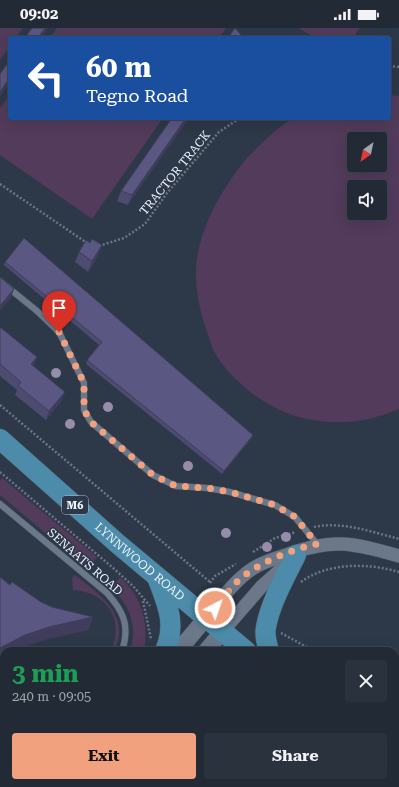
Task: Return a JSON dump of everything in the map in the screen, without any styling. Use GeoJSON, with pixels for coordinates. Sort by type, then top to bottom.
{"type":"FeatureCollection","features":[{"type":"Feature","properties":{"kind":"main road","name":"LYNNWOOD ROAD"},"geometry":{"type":"LineString","coordinates":[[0,439],[118,544],[241,647]]}},
{"type":"Feature","properties":{"kind":"main road"},"geometry":{"type":"LineString","coordinates":[[268,647],[266,627],[283,582],[306,549]]}},
{"type":"Feature","properties":{"kind":"main road"},"geometry":{"type":"LineString","coordinates":[[157,577],[171,618],[171,630],[159,647]]}},
{"type":"Feature","properties":{"kind":"street"},"geometry":{"type":"LineString","coordinates":[[181,647],[238,581],[252,569],[306,549],[347,544],[368,547],[399,556]]}},
{"type":"Feature","properties":{"kind":"street"},"geometry":{"type":"LineString","coordinates":[[209,647],[262,586],[306,549]]}},
{"type":"Feature","properties":{"kind":"lane"},"geometry":{"type":"LineString","coordinates":[[0,281],[37,311],[59,332],[84,383],[84,410],[91,422],[153,475],[176,486],[207,488],[230,492],[275,505],[295,517],[306,549]]}},
{"type":"Feature","properties":{"kind":"lane","name":"SENAATS ROAD"},"geometry":{"type":"LineString","coordinates":[[0,504],[107,593],[120,607],[125,623],[125,640],[123,647]]}},
{"type":"Feature","properties":{"kind":"path","name":"TRACTOR TRACK"},"geometry":{"type":"LineString","coordinates":[[0,184],[83,242],[98,247],[124,238],[145,224],[167,193],[219,132],[237,120]]}},
{"type":"Feature","properties":{"kind":"path"},"geometry":{"type":"LineString","coordinates":[[0,405],[210,583],[215,576],[220,581]]}},
{"type":"Feature","properties":{"kind":"path"},"geometry":{"type":"LineString","coordinates":[[0,472],[112,567],[133,586],[153,610]]}},
{"type":"Feature","properties":{"kind":"path"},"geometry":{"type":"LineString","coordinates":[[296,586],[315,574],[338,568],[360,566],[379,567],[399,572]]}},
{"type":"Feature","properties":{"kind":"path"},"geometry":{"type":"LineString","coordinates":[[142,598],[158,647]]}},
{"type":"Feature","properties":{"kind":"path"},"geometry":{"type":"LineString","coordinates":[[277,631],[307,647]]}},
{"type":"Feature","properties":{"kind":"shaded area"},"geometry":{"type":"Polygon","coordinates":[[[0,28],[23,28],[17,36],[8,36],[8,49],[0,60],[0,28]]]}},
{"type":"Feature","properties":{"kind":"shaded area"},"geometry":{"type":"Polygon","coordinates":[[[57,28],[226,28],[220,36],[51,36],[57,28]]]}},
{"type":"Feature","properties":{"kind":"shaded area"},"geometry":{"type":"Polygon","coordinates":[[[299,28],[360,28],[354,36],[312,36],[299,28]]]}},
{"type":"Feature","properties":{"kind":"shaded area"},"geometry":{"type":"Polygon","coordinates":[[[391,95],[399,96],[399,409],[357,421],[315,421],[294,416],[275,408],[256,396],[232,375],[215,354],[199,304],[196,274],[198,252],[213,209],[229,182],[247,158],[277,129],[290,120],[391,120],[391,95]]]}},
{"type":"Feature","properties":{"kind":"shaded area"},"geometry":{"type":"Polygon","coordinates":[[[8,97],[8,120],[162,120],[92,219],[0,155],[0,108],[8,97]]]}},
{"type":"Feature","properties":{"kind":"shaded area"},"geometry":{"type":"Polygon","coordinates":[[[2,478],[97,557],[93,562],[80,562],[0,495],[0,481],[2,478]]]}},
{"type":"Feature","properties":{"kind":"shaded area"},"geometry":{"type":"Polygon","coordinates":[[[75,575],[94,590],[103,598],[116,616],[119,627],[115,647],[112,647],[116,629],[110,610],[104,602],[95,596],[85,592],[73,590],[72,578],[75,575]]]}},
{"type":"Feature","properties":{"kind":"shaded area"},"geometry":{"type":"Polygon","coordinates":[[[120,577],[134,593],[139,602],[144,620],[144,647],[131,647],[133,633],[131,617],[123,602],[111,588],[120,577]]]}},
{"type":"Feature","properties":{"kind":"building"},"geometry":{"type":"Polygon","coordinates":[[[32,28],[45,28],[39,36],[26,36],[32,28]]]}},
{"type":"Feature","properties":{"kind":"building"},"geometry":{"type":"Polygon","coordinates":[[[235,28],[242,36],[229,36],[235,28]]]}},
{"type":"Feature","properties":{"kind":"building"},"geometry":{"type":"Polygon","coordinates":[[[8,63],[8,80],[0,92],[0,74],[8,63]]]}},
{"type":"Feature","properties":{"kind":"building"},"geometry":{"type":"Polygon","coordinates":[[[171,120],[185,120],[132,195],[121,191],[171,120]]]}},
{"type":"Feature","properties":{"kind":"building"},"geometry":{"type":"Polygon","coordinates":[[[24,238],[253,435],[224,471],[87,360],[102,342],[5,262],[24,238]]]}},
{"type":"Feature","properties":{"kind":"building"},"geometry":{"type":"Polygon","coordinates":[[[92,239],[102,245],[92,261],[79,252],[86,240],[90,243],[92,239]]]}},
{"type":"Feature","properties":{"kind":"building"},"geometry":{"type":"Polygon","coordinates":[[[0,277],[14,289],[0,306],[0,277]]]}},
{"type":"Feature","properties":{"kind":"building"},"geometry":{"type":"Polygon","coordinates":[[[0,327],[37,357],[31,364],[65,392],[49,411],[18,386],[21,382],[0,364],[0,327]]]}},
{"type":"Feature","properties":{"kind":"building"},"geometry":{"type":"Polygon","coordinates":[[[0,577],[10,585],[12,582],[41,602],[52,607],[93,617],[49,627],[25,635],[0,647],[0,577]]]}},
{"type":"Feature","properties":{"kind":"route"},"geometry":{"type":"LineString","coordinates":[[59,332],[79,370],[86,388],[84,410],[91,422],[153,475],[176,486],[207,488],[230,492],[275,505],[295,517],[317,544],[266,562],[252,569],[238,581],[215,608]]}}]}
